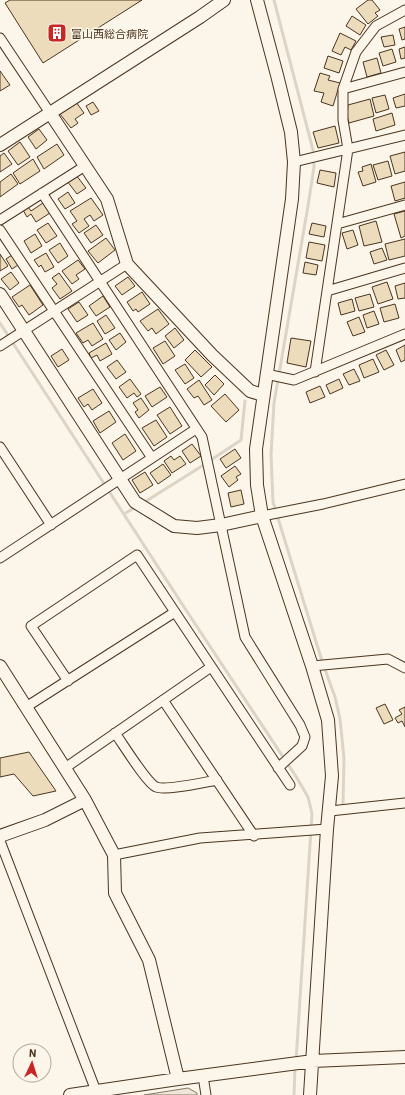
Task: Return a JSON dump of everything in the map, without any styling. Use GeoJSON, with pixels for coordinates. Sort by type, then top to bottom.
{"type":"FeatureCollection","features":[{"type":"Feature","properties":{"kind":"street"},"geometry":{"type":"LineString","coordinates":[[0,145],[200,17],[224,0]]}},
{"type":"Feature","properties":{"kind":"street"},"geometry":{"type":"LineString","coordinates":[[257,0],[278,76],[291,132],[294,162],[292,199],[256,449],[257,485],[262,516],[312,666],[328,720],[332,776],[310,1095]]}},
{"type":"Feature","properties":{"kind":"street"},"geometry":{"type":"LineString","coordinates":[[315,372],[348,149],[343,120],[343,89],[356,52],[376,26],[405,10]]}},
{"type":"Feature","properties":{"kind":"street"},"geometry":{"type":"LineString","coordinates":[[0,38],[107,200],[126,264],[212,355],[250,391],[263,395]]}},
{"type":"Feature","properties":{"kind":"street"},"geometry":{"type":"LineString","coordinates":[[343,89],[405,72]]}},
{"type":"Feature","properties":{"kind":"street"},"geometry":{"type":"LineString","coordinates":[[294,162],[405,135]]}},
{"type":"Feature","properties":{"kind":"street"},"geometry":{"type":"LineString","coordinates":[[0,220],[85,166]]}},
{"type":"Feature","properties":{"kind":"street"},"geometry":{"type":"LineString","coordinates":[[42,193],[202,437],[245,636],[300,725],[305,737],[302,746],[278,768]]}},
{"type":"Feature","properties":{"kind":"street"},"geometry":{"type":"LineString","coordinates":[[337,224],[405,205]]}},
{"type":"Feature","properties":{"kind":"street"},"geometry":{"type":"LineString","coordinates":[[0,230],[152,458]]}},
{"type":"Feature","properties":{"kind":"street"},"geometry":{"type":"LineString","coordinates":[[0,346],[126,264]]}},
{"type":"Feature","properties":{"kind":"street"},"geometry":{"type":"LineString","coordinates":[[327,291],[405,268]]}},
{"type":"Feature","properties":{"kind":"street"},"geometry":{"type":"LineString","coordinates":[[0,294],[134,502],[174,526],[197,528],[221,525],[323,504],[405,484]]}},
{"type":"Feature","properties":{"kind":"street"},"geometry":{"type":"LineString","coordinates":[[266,374],[294,380],[405,334]]}},
{"type":"Feature","properties":{"kind":"street"},"geometry":{"type":"LineString","coordinates":[[0,557],[196,429]]}},
{"type":"Feature","properties":{"kind":"street"},"geometry":{"type":"LineString","coordinates":[[0,447],[51,525]]}},
{"type":"Feature","properties":{"kind":"street"},"geometry":{"type":"LineString","coordinates":[[68,681],[31,626],[137,555],[290,785]]}},
{"type":"Feature","properties":{"kind":"street"},"geometry":{"type":"LineString","coordinates":[[26,707],[175,612]]}},
{"type":"Feature","properties":{"kind":"street"},"geometry":{"type":"LineString","coordinates":[[312,666],[388,659],[405,668]]}},
{"type":"Feature","properties":{"kind":"street"},"geometry":{"type":"LineString","coordinates":[[0,666],[85,800],[114,855],[115,893],[149,960],[178,1079]]}},
{"type":"Feature","properties":{"kind":"street"},"geometry":{"type":"LineString","coordinates":[[65,768],[211,667]]}},
{"type":"Feature","properties":{"kind":"street"},"geometry":{"type":"LineString","coordinates":[[163,700],[254,836]]}},
{"type":"Feature","properties":{"kind":"street"},"geometry":{"type":"LineString","coordinates":[[115,734],[148,780],[156,787],[165,788],[217,780]]}},
{"type":"Feature","properties":{"kind":"street"},"geometry":{"type":"LineString","coordinates":[[0,836],[44,820],[85,800]]}},
{"type":"Feature","properties":{"kind":"street"},"geometry":{"type":"LineString","coordinates":[[330,811],[405,803]]}},
{"type":"Feature","properties":{"kind":"street"},"geometry":{"type":"LineString","coordinates":[[114,855],[200,838],[254,836],[328,829]]}},
{"type":"Feature","properties":{"kind":"street"},"geometry":{"type":"LineString","coordinates":[[0,841],[96,1091]]}},
{"type":"Feature","properties":{"kind":"street"},"geometry":{"type":"LineString","coordinates":[[70,1095],[313,1061],[405,1057]]}},
{"type":"Feature","properties":{"kind":"street"},"geometry":{"type":"LineString","coordinates":[[203,1076],[206,1095]]}},
{"type":"Feature","properties":{"kind":"shaded area"},"geometry":{"type":"Polygon","coordinates":[[[188,1088],[197,1093],[197,1095],[144,1095],[188,1088]]]}},
{"type":"Feature","properties":{"kind":"building","name":"富山西総合病院"},"geometry":{"type":"Polygon","coordinates":[[[10,0],[142,0],[43,63],[5,3],[10,0]]]}},
{"type":"Feature","properties":{"kind":"building"},"geometry":{"type":"Polygon","coordinates":[[[368,0],[372,0],[380,10],[375,13],[378,16],[368,24],[356,9],[368,0]]]}},
{"type":"Feature","properties":{"kind":"building"},"geometry":{"type":"Polygon","coordinates":[[[352,16],[366,25],[360,35],[346,26],[352,16]]]}},
{"type":"Feature","properties":{"kind":"building"},"geometry":{"type":"Polygon","coordinates":[[[405,27],[405,39],[402,40],[399,29],[405,27]]]}},
{"type":"Feature","properties":{"kind":"building"},"geometry":{"type":"Polygon","coordinates":[[[340,33],[356,41],[351,50],[345,47],[341,55],[332,51],[340,33]]]}},
{"type":"Feature","properties":{"kind":"building"},"geometry":{"type":"Polygon","coordinates":[[[393,35],[395,45],[384,47],[381,37],[393,35]]]}},
{"type":"Feature","properties":{"kind":"building"},"geometry":{"type":"Polygon","coordinates":[[[405,47],[405,58],[401,59],[399,49],[405,47]]]}},
{"type":"Feature","properties":{"kind":"building"},"geometry":{"type":"Polygon","coordinates":[[[392,49],[396,62],[383,66],[379,53],[392,49]]]}},
{"type":"Feature","properties":{"kind":"building"},"geometry":{"type":"Polygon","coordinates":[[[328,56],[343,61],[339,73],[324,68],[328,56]]]}},
{"type":"Feature","properties":{"kind":"building"},"geometry":{"type":"Polygon","coordinates":[[[377,58],[381,73],[367,77],[363,62],[377,58]]]}},
{"type":"Feature","properties":{"kind":"building"},"geometry":{"type":"Polygon","coordinates":[[[0,71],[10,85],[0,91],[0,71]]]}},
{"type":"Feature","properties":{"kind":"building"},"geometry":{"type":"Polygon","coordinates":[[[320,73],[330,76],[328,80],[340,83],[333,106],[321,102],[324,93],[314,91],[320,73]]]}},
{"type":"Feature","properties":{"kind":"building"},"geometry":{"type":"Polygon","coordinates":[[[405,94],[405,106],[396,108],[393,98],[405,94]]]}},
{"type":"Feature","properties":{"kind":"building"},"geometry":{"type":"Polygon","coordinates":[[[385,95],[389,109],[376,113],[372,98],[385,95]]]}},
{"type":"Feature","properties":{"kind":"building"},"geometry":{"type":"Polygon","coordinates":[[[370,99],[374,116],[349,123],[347,116],[348,105],[370,99]]]}},
{"type":"Feature","properties":{"kind":"building"},"geometry":{"type":"Polygon","coordinates":[[[76,102],[84,113],[75,119],[78,123],[71,128],[60,114],[76,102]]]}},
{"type":"Feature","properties":{"kind":"building"},"geometry":{"type":"Polygon","coordinates":[[[93,102],[99,111],[91,115],[86,106],[93,102]]]}},
{"type":"Feature","properties":{"kind":"building"},"geometry":{"type":"Polygon","coordinates":[[[392,113],[395,125],[376,131],[373,119],[392,113]]]}},
{"type":"Feature","properties":{"kind":"building"},"geometry":{"type":"Polygon","coordinates":[[[335,126],[339,143],[318,148],[313,132],[335,126]]]}},
{"type":"Feature","properties":{"kind":"building"},"geometry":{"type":"Polygon","coordinates":[[[39,129],[47,140],[36,149],[28,137],[39,129]]]}},
{"type":"Feature","properties":{"kind":"building"},"geometry":{"type":"Polygon","coordinates":[[[20,142],[30,157],[18,165],[8,151],[20,142]]]}},
{"type":"Feature","properties":{"kind":"building"},"geometry":{"type":"Polygon","coordinates":[[[57,144],[64,155],[44,169],[37,157],[57,144]]]}},
{"type":"Feature","properties":{"kind":"building"},"geometry":{"type":"Polygon","coordinates":[[[405,152],[405,171],[395,174],[390,156],[405,152]]]}},
{"type":"Feature","properties":{"kind":"building"},"geometry":{"type":"Polygon","coordinates":[[[4,153],[12,164],[0,172],[0,156],[4,153]]]}},
{"type":"Feature","properties":{"kind":"building"},"geometry":{"type":"Polygon","coordinates":[[[33,159],[40,171],[20,184],[13,173],[33,159]]]}},
{"type":"Feature","properties":{"kind":"building"},"geometry":{"type":"Polygon","coordinates":[[[388,161],[392,176],[378,180],[373,165],[388,161]]]}},
{"type":"Feature","properties":{"kind":"building"},"geometry":{"type":"Polygon","coordinates":[[[371,164],[376,182],[363,186],[358,172],[363,171],[362,167],[371,164]]]}},
{"type":"Feature","properties":{"kind":"building"},"geometry":{"type":"Polygon","coordinates":[[[320,170],[336,173],[334,187],[317,183],[320,170]]]}},
{"type":"Feature","properties":{"kind":"building"},"geometry":{"type":"Polygon","coordinates":[[[11,174],[18,184],[0,197],[0,182],[11,174]]]}},
{"type":"Feature","properties":{"kind":"building"},"geometry":{"type":"Polygon","coordinates":[[[76,175],[86,188],[77,194],[67,181],[76,175]]]}},
{"type":"Feature","properties":{"kind":"building"},"geometry":{"type":"Polygon","coordinates":[[[405,182],[405,198],[395,201],[391,186],[405,182]]]}},
{"type":"Feature","properties":{"kind":"building"},"geometry":{"type":"Polygon","coordinates":[[[68,192],[75,203],[65,209],[58,199],[68,192]]]}},
{"type":"Feature","properties":{"kind":"building"},"geometry":{"type":"Polygon","coordinates":[[[91,198],[103,215],[94,221],[90,215],[84,219],[89,226],[79,233],[72,224],[77,221],[70,211],[91,198]]]}},
{"type":"Feature","properties":{"kind":"building"},"geometry":{"type":"Polygon","coordinates":[[[43,203],[50,213],[36,222],[31,214],[27,217],[23,210],[28,207],[31,211],[43,203]]]}},
{"type":"Feature","properties":{"kind":"building"},"geometry":{"type":"Polygon","coordinates":[[[405,211],[405,236],[401,238],[394,214],[405,211]]]}},
{"type":"Feature","properties":{"kind":"building"},"geometry":{"type":"Polygon","coordinates":[[[376,221],[382,242],[364,246],[359,226],[376,221]]]}},
{"type":"Feature","properties":{"kind":"building"},"geometry":{"type":"Polygon","coordinates":[[[48,223],[57,236],[46,243],[37,230],[48,223]]]}},
{"type":"Feature","properties":{"kind":"building"},"geometry":{"type":"Polygon","coordinates":[[[312,223],[326,226],[324,237],[309,234],[312,223]]]}},
{"type":"Feature","properties":{"kind":"building"},"geometry":{"type":"Polygon","coordinates":[[[96,225],[103,235],[91,243],[84,233],[96,225]]]}},
{"type":"Feature","properties":{"kind":"building"},"geometry":{"type":"Polygon","coordinates":[[[353,230],[358,245],[347,249],[342,233],[353,230]]]}},
{"type":"Feature","properties":{"kind":"building"},"geometry":{"type":"Polygon","coordinates":[[[35,234],[42,246],[31,253],[24,241],[35,234]]]}},
{"type":"Feature","properties":{"kind":"building"},"geometry":{"type":"Polygon","coordinates":[[[106,238],[115,250],[98,263],[88,251],[106,238]]]}},
{"type":"Feature","properties":{"kind":"building"},"geometry":{"type":"Polygon","coordinates":[[[405,239],[405,256],[389,260],[385,244],[405,239]]]}},
{"type":"Feature","properties":{"kind":"building"},"geometry":{"type":"Polygon","coordinates":[[[309,242],[325,245],[322,261],[306,258],[309,242]]]}},
{"type":"Feature","properties":{"kind":"building"},"geometry":{"type":"Polygon","coordinates":[[[60,243],[68,256],[58,263],[49,250],[60,243]]]}},
{"type":"Feature","properties":{"kind":"building"},"geometry":{"type":"Polygon","coordinates":[[[382,248],[387,260],[374,264],[370,252],[382,248]]]}},
{"type":"Feature","properties":{"kind":"building"},"geometry":{"type":"Polygon","coordinates":[[[46,253],[54,267],[45,272],[41,265],[39,267],[34,260],[46,253]]]}},
{"type":"Feature","properties":{"kind":"building"},"geometry":{"type":"Polygon","coordinates":[[[0,254],[8,266],[0,271],[0,254]]]}},
{"type":"Feature","properties":{"kind":"building"},"geometry":{"type":"Polygon","coordinates":[[[12,255],[18,265],[12,269],[6,259],[12,255]]]}},
{"type":"Feature","properties":{"kind":"building"},"geometry":{"type":"Polygon","coordinates":[[[78,260],[85,269],[76,275],[79,279],[72,284],[62,271],[78,260]]]}},
{"type":"Feature","properties":{"kind":"building"},"geometry":{"type":"Polygon","coordinates":[[[305,262],[318,265],[316,275],[303,273],[305,262]]]}},
{"type":"Feature","properties":{"kind":"building"},"geometry":{"type":"Polygon","coordinates":[[[11,272],[19,283],[10,290],[1,279],[11,272]]]}},
{"type":"Feature","properties":{"kind":"building"},"geometry":{"type":"Polygon","coordinates":[[[59,273],[72,291],[60,299],[52,288],[57,284],[52,278],[59,273]]]}},
{"type":"Feature","properties":{"kind":"building"},"geometry":{"type":"Polygon","coordinates":[[[128,277],[135,286],[122,295],[115,286],[128,277]]]}},
{"type":"Feature","properties":{"kind":"building"},"geometry":{"type":"Polygon","coordinates":[[[387,282],[393,299],[378,304],[372,287],[387,282]]]}},
{"type":"Feature","properties":{"kind":"building"},"geometry":{"type":"Polygon","coordinates":[[[405,283],[405,298],[398,299],[395,286],[405,283]]]}},
{"type":"Feature","properties":{"kind":"building"},"geometry":{"type":"Polygon","coordinates":[[[30,285],[43,305],[29,315],[22,305],[19,307],[12,297],[30,285]]]}},
{"type":"Feature","properties":{"kind":"building"},"geometry":{"type":"Polygon","coordinates":[[[142,292],[150,304],[138,312],[136,309],[133,311],[127,302],[142,292]]]}},
{"type":"Feature","properties":{"kind":"building"},"geometry":{"type":"Polygon","coordinates":[[[370,294],[374,307],[359,311],[355,298],[370,294]]]}},
{"type":"Feature","properties":{"kind":"building"},"geometry":{"type":"Polygon","coordinates":[[[103,296],[110,307],[96,316],[89,306],[103,296]]]}},
{"type":"Feature","properties":{"kind":"building"},"geometry":{"type":"Polygon","coordinates":[[[352,299],[355,311],[341,315],[338,303],[352,299]]]}},
{"type":"Feature","properties":{"kind":"building"},"geometry":{"type":"Polygon","coordinates":[[[79,302],[88,315],[77,322],[68,309],[79,302]]]}},
{"type":"Feature","properties":{"kind":"building"},"geometry":{"type":"Polygon","coordinates":[[[395,304],[399,318],[384,322],[380,308],[395,304]]]}},
{"type":"Feature","properties":{"kind":"building"},"geometry":{"type":"Polygon","coordinates":[[[158,309],[169,324],[156,334],[152,328],[148,331],[140,321],[158,309]]]}},
{"type":"Feature","properties":{"kind":"building"},"geometry":{"type":"Polygon","coordinates":[[[374,311],[379,324],[367,328],[363,315],[374,311]]]}},
{"type":"Feature","properties":{"kind":"building"},"geometry":{"type":"Polygon","coordinates":[[[106,315],[115,328],[105,334],[97,321],[106,315]]]}},
{"type":"Feature","properties":{"kind":"building"},"geometry":{"type":"Polygon","coordinates":[[[359,317],[365,332],[353,336],[347,322],[359,317]]]}},
{"type":"Feature","properties":{"kind":"building"},"geometry":{"type":"Polygon","coordinates":[[[93,323],[103,339],[92,346],[88,340],[83,343],[76,333],[93,323]]]}},
{"type":"Feature","properties":{"kind":"building"},"geometry":{"type":"Polygon","coordinates":[[[175,328],[184,340],[174,348],[165,336],[175,328]]]}},
{"type":"Feature","properties":{"kind":"building"},"geometry":{"type":"Polygon","coordinates":[[[120,333],[126,342],[116,350],[109,340],[120,333]]]}},
{"type":"Feature","properties":{"kind":"building"},"geometry":{"type":"Polygon","coordinates":[[[291,338],[311,341],[306,367],[287,363],[291,338]]]}},
{"type":"Feature","properties":{"kind":"building"},"geometry":{"type":"Polygon","coordinates":[[[165,341],[175,356],[163,364],[153,348],[165,341]]]}},
{"type":"Feature","properties":{"kind":"building"},"geometry":{"type":"Polygon","coordinates":[[[106,343],[112,354],[100,361],[97,355],[91,358],[89,353],[106,343]]]}},
{"type":"Feature","properties":{"kind":"building"},"geometry":{"type":"Polygon","coordinates":[[[405,345],[405,360],[401,362],[396,350],[405,345]]]}},
{"type":"Feature","properties":{"kind":"building"},"geometry":{"type":"Polygon","coordinates":[[[62,349],[69,360],[58,367],[51,356],[62,349]]]}},
{"type":"Feature","properties":{"kind":"building"},"geometry":{"type":"Polygon","coordinates":[[[195,350],[212,367],[201,377],[185,360],[195,350]]]}},
{"type":"Feature","properties":{"kind":"building"},"geometry":{"type":"Polygon","coordinates":[[[386,350],[394,365],[384,370],[376,355],[386,350]]]}},
{"type":"Feature","properties":{"kind":"building"},"geometry":{"type":"Polygon","coordinates":[[[373,359],[379,372],[364,378],[359,365],[373,359]]]}},
{"type":"Feature","properties":{"kind":"building"},"geometry":{"type":"Polygon","coordinates":[[[117,360],[126,372],[116,379],[107,367],[117,360]]]}},
{"type":"Feature","properties":{"kind":"building"},"geometry":{"type":"Polygon","coordinates":[[[185,364],[194,378],[185,384],[175,370],[185,364]]]}},
{"type":"Feature","properties":{"kind":"building"},"geometry":{"type":"Polygon","coordinates":[[[354,369],[360,381],[349,385],[343,374],[354,369]]]}},
{"type":"Feature","properties":{"kind":"building"},"geometry":{"type":"Polygon","coordinates":[[[215,375],[224,384],[214,395],[205,385],[215,375]]]}},
{"type":"Feature","properties":{"kind":"building"},"geometry":{"type":"Polygon","coordinates":[[[130,379],[141,394],[137,397],[134,393],[127,398],[119,387],[130,379]]]}},
{"type":"Feature","properties":{"kind":"building"},"geometry":{"type":"Polygon","coordinates":[[[339,379],[343,388],[330,394],[326,385],[339,379]]]}},
{"type":"Feature","properties":{"kind":"building"},"geometry":{"type":"Polygon","coordinates":[[[199,380],[212,400],[204,405],[198,396],[194,398],[187,389],[199,380]]]}},
{"type":"Feature","properties":{"kind":"building"},"geometry":{"type":"Polygon","coordinates":[[[320,386],[325,397],[310,403],[306,392],[320,386]]]}},
{"type":"Feature","properties":{"kind":"building"},"geometry":{"type":"Polygon","coordinates":[[[160,387],[167,397],[152,407],[145,396],[160,387]]]}},
{"type":"Feature","properties":{"kind":"building"},"geometry":{"type":"Polygon","coordinates":[[[93,389],[102,403],[92,410],[88,404],[84,407],[78,398],[93,389]]]}},
{"type":"Feature","properties":{"kind":"building"},"geometry":{"type":"Polygon","coordinates":[[[225,394],[239,410],[226,422],[211,406],[225,394]]]}},
{"type":"Feature","properties":{"kind":"building"},"geometry":{"type":"Polygon","coordinates":[[[141,398],[149,410],[139,418],[135,412],[138,410],[133,403],[141,398]]]}},
{"type":"Feature","properties":{"kind":"building"},"geometry":{"type":"Polygon","coordinates":[[[170,407],[182,426],[170,434],[157,415],[170,407]]]}},
{"type":"Feature","properties":{"kind":"building"},"geometry":{"type":"Polygon","coordinates":[[[109,411],[116,422],[100,433],[93,421],[109,411]]]}},
{"type":"Feature","properties":{"kind":"building"},"geometry":{"type":"Polygon","coordinates":[[[156,420],[167,437],[154,446],[142,428],[156,420]]]}},
{"type":"Feature","properties":{"kind":"building"},"geometry":{"type":"Polygon","coordinates":[[[125,434],[136,451],[123,460],[112,443],[125,434]]]}},
{"type":"Feature","properties":{"kind":"building"},"geometry":{"type":"Polygon","coordinates":[[[192,444],[201,456],[190,463],[182,451],[192,444]]]}},
{"type":"Feature","properties":{"kind":"building"},"geometry":{"type":"Polygon","coordinates":[[[235,449],[241,458],[226,468],[220,459],[235,449]]]}},
{"type":"Feature","properties":{"kind":"building"},"geometry":{"type":"Polygon","coordinates":[[[171,456],[174,460],[180,456],[186,464],[172,473],[164,461],[171,456]]]}},
{"type":"Feature","properties":{"kind":"building"},"geometry":{"type":"Polygon","coordinates":[[[163,464],[171,475],[158,484],[150,473],[163,464]]]}},
{"type":"Feature","properties":{"kind":"building"},"geometry":{"type":"Polygon","coordinates":[[[235,466],[241,474],[236,477],[238,480],[229,487],[221,476],[235,466]]]}},
{"type":"Feature","properties":{"kind":"building"},"geometry":{"type":"Polygon","coordinates":[[[145,472],[153,485],[140,493],[132,480],[145,472]]]}},
{"type":"Feature","properties":{"kind":"building"},"geometry":{"type":"Polygon","coordinates":[[[241,490],[244,504],[231,507],[228,493],[241,490]]]}},
{"type":"Feature","properties":{"kind":"building"},"geometry":{"type":"Polygon","coordinates":[[[385,704],[393,720],[384,724],[376,708],[385,704]]]}},
{"type":"Feature","properties":{"kind":"building"},"geometry":{"type":"Polygon","coordinates":[[[405,707],[405,727],[402,721],[398,723],[395,718],[402,714],[399,710],[405,707]]]}},
{"type":"Feature","properties":{"kind":"building"},"geometry":{"type":"Polygon","coordinates":[[[29,752],[56,791],[33,796],[14,774],[0,777],[0,758],[29,752]]]}},
{"type":"Feature","properties":{"kind":"waterway"},"geometry":{"type":"LineString","coordinates":[[274,0],[313,150],[314,167],[274,403],[271,454],[273,502],[322,661],[335,697],[340,719],[344,758],[343,805]]}},
{"type":"Feature","properties":{"kind":"waterway"},"geometry":{"type":"LineString","coordinates":[[0,323],[308,797],[312,814],[296,1061]]}},
{"type":"Feature","properties":{"kind":"waterway"},"geometry":{"type":"LineString","coordinates":[[143,503],[241,440],[245,401]]}},
{"type":"Feature","properties":{"kind":"waterway"},"geometry":{"type":"LineString","coordinates":[[124,514],[136,507]]}},
{"type":"Feature","properties":{"kind":"waterway"},"geometry":{"type":"LineString","coordinates":[[294,1095],[295,1067]]}},
{"type":"Feature","properties":{"kind":"place","name":"富山西総合病院"},"geometry":{"type":"Point","coordinates":[57,33]}}]}
